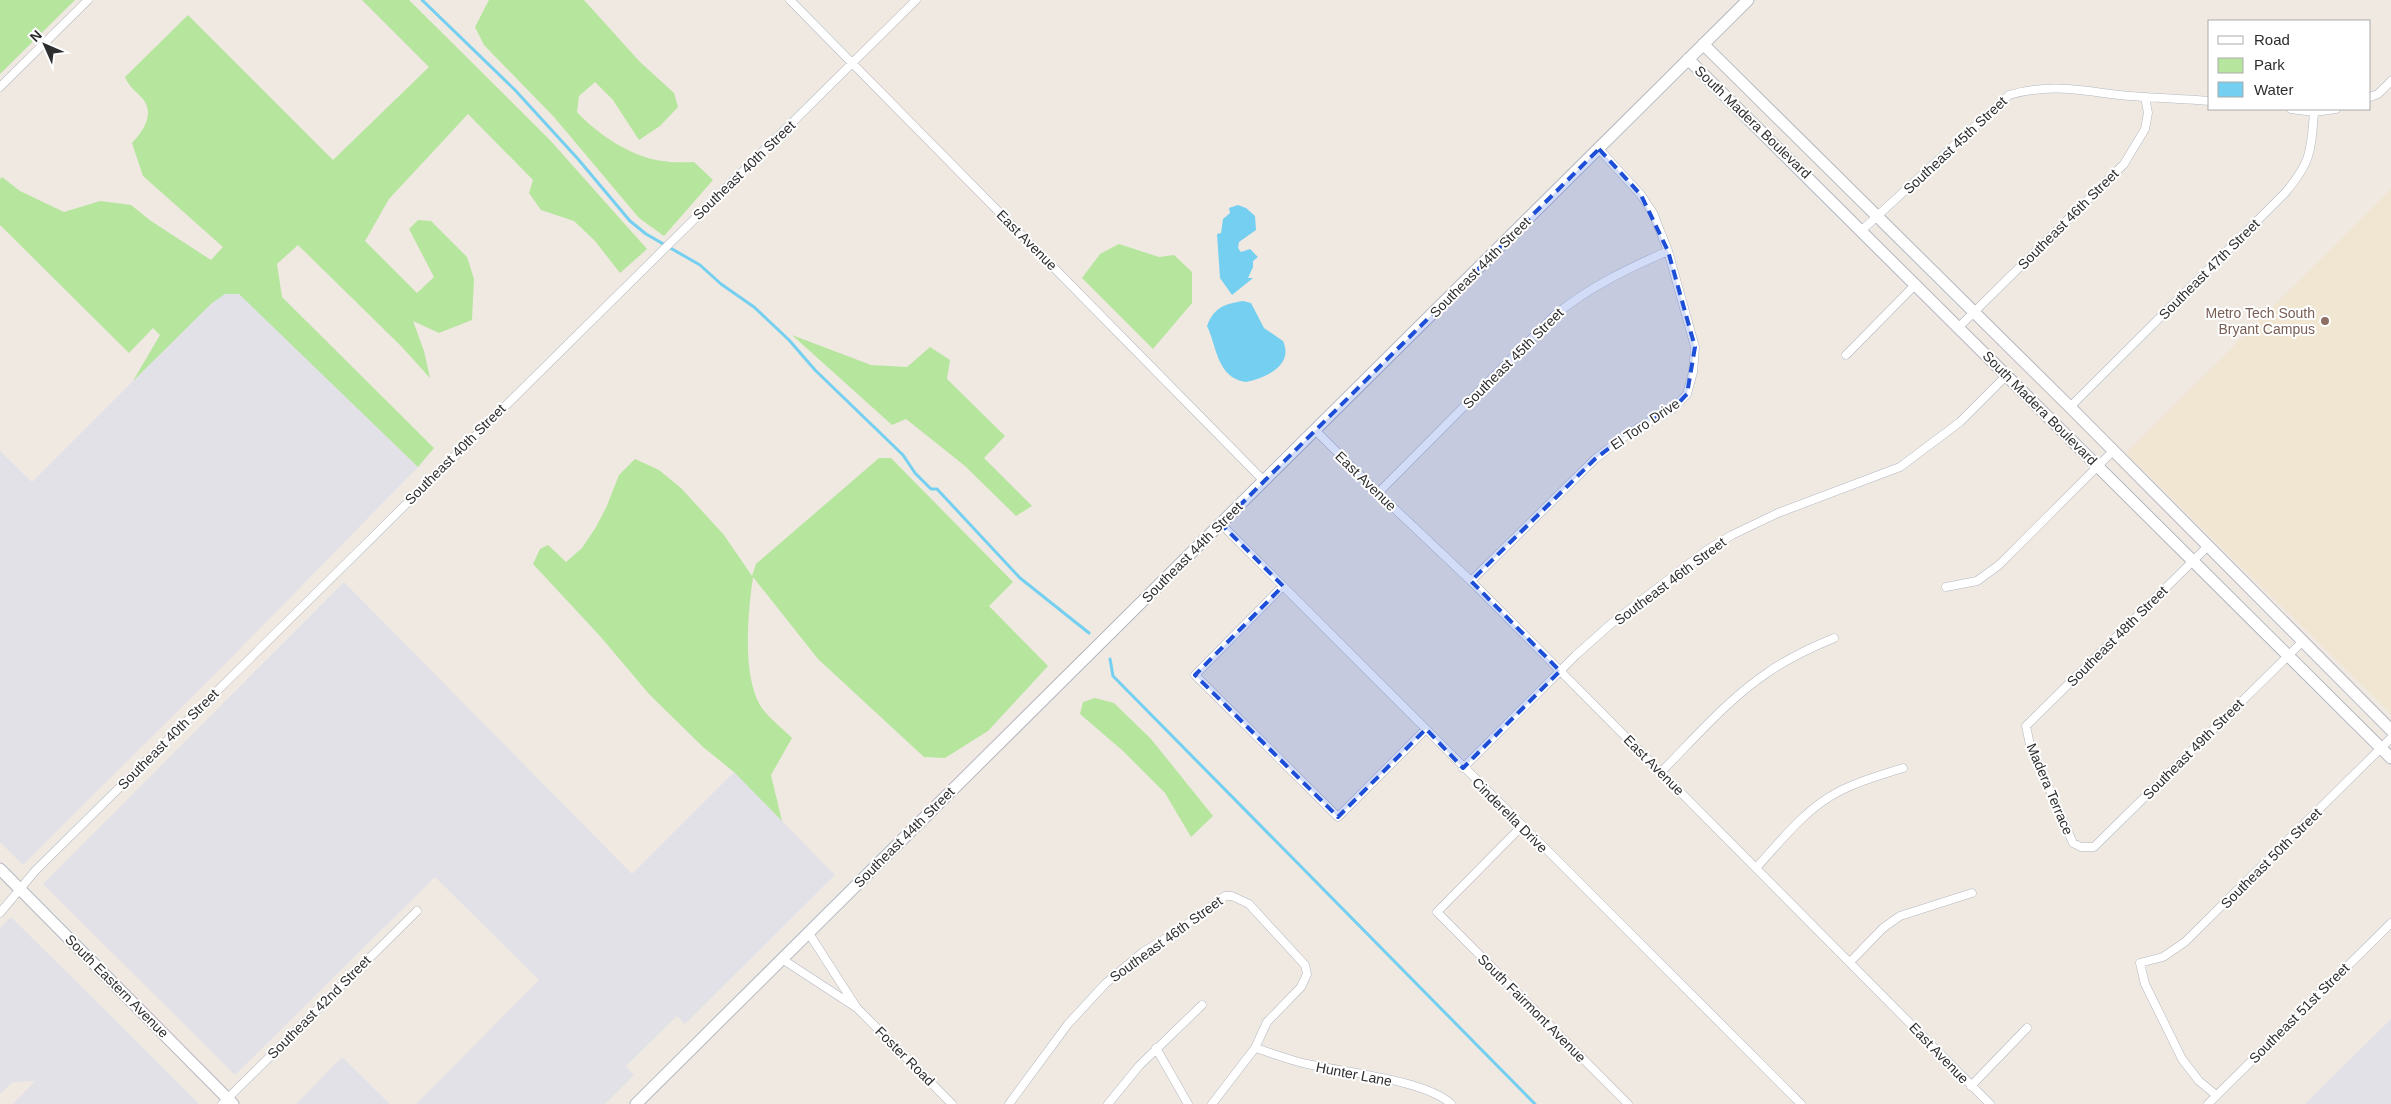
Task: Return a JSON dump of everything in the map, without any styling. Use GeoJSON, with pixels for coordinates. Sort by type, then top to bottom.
{"type":"FeatureCollection","features":[{"type":"Feature","properties":{"kind":"street"},"geometry":{"type":"LineString","coordinates":[[0,87],[88,0]]}},
{"type":"Feature","properties":{"kind":"street","name":"East Avenue"},"geometry":{"type":"LineString","coordinates":[[790,0],[1264,481]]}},
{"type":"Feature","properties":{"kind":"street","name":"Southeast 40th Street"},"geometry":{"type":"LineString","coordinates":[[0,913],[35,871],[156,750],[916,0]]}},
{"type":"Feature","properties":{"kind":"street","name":"Southeast 44th Street"},"geometry":{"type":"LineString","coordinates":[[636,1104],[1748,0]]}},
{"type":"Feature","properties":{"kind":"street","name":"South Madera Boulevard"},"geometry":{"type":"LineString","coordinates":[[1704,44],[1879,216],[2391,730]]}},
{"type":"Feature","properties":{"kind":"street","name":"South Madera Boulevard"},"geometry":{"type":"LineString","coordinates":[[1688,59],[1959,326],[2391,758]]}},
{"type":"Feature","properties":{"kind":"street"},"geometry":{"type":"LineString","coordinates":[[2371,97],[2378,94],[2391,81]]}},
{"type":"Feature","properties":{"kind":"street","name":"Southeast 45th Street"},"geometry":{"type":"LineString","coordinates":[[1862,230],[2009,95],[2031,89],[2049,87],[2208,101]]}},
{"type":"Feature","properties":{"kind":"street","name":"Southeast 46th Street"},"geometry":{"type":"LineString","coordinates":[[1959,326],[2124,164],[2145,129],[2148,114],[2145,96]]}},
{"type":"Feature","properties":{"kind":"street"},"geometry":{"type":"LineString","coordinates":[[2298,110],[2314,112],[2329,110]]}},
{"type":"Feature","properties":{"kind":"street","name":"Southeast 47th Street"},"geometry":{"type":"LineString","coordinates":[[2070,408],[2278,200],[2303,172],[2310,153],[2314,112]]}},
{"type":"Feature","properties":{"kind":"street","name":"El Toro Drive"},"geometry":{"type":"LineString","coordinates":[[1471,581],[1595,460],[1629,433],[1674,408],[1687,394],[1693,372],[1695,347],[1668,251],[1653,213],[1641,195],[1599,149]]}},
{"type":"Feature","properties":{"kind":"street","name":"Southeast 45th Street"},"geometry":{"type":"LineString","coordinates":[[1378,494],[1554,316],[1572,301],[1618,273],[1668,251]]}},
{"type":"Feature","properties":{"kind":"street"},"geometry":{"type":"LineString","coordinates":[[1846,355],[1916,284]]}},
{"type":"Feature","properties":{"kind":"street","name":"Southeast 46th Street"},"geometry":{"type":"LineString","coordinates":[[1463,768],[1560,671],[1612,624],[1707,550],[1732,535],[1778,513],[1900,467],[1960,422],[2007,375]]}},
{"type":"Feature","properties":{"kind":"street","name":"East Avenue"},"geometry":{"type":"LineString","coordinates":[[1315,430],[1378,494],[1471,581],[1990,1104]]}},
{"type":"Feature","properties":{"kind":"street"},"geometry":{"type":"LineString","coordinates":[[1946,586],[1977,582],[1999,564],[2113,451]]}},
{"type":"Feature","properties":{"kind":"street","name":"Cinderella Drive"},"geometry":{"type":"LineString","coordinates":[[1220,524],[1801,1104]]}},
{"type":"Feature","properties":{"kind":"street","name":"Southeast 48th Street"},"geometry":{"type":"LineString","coordinates":[[2026,726],[2208,546]]}},
{"type":"Feature","properties":{"kind":"street"},"geometry":{"type":"LineString","coordinates":[[1283,586],[1195,675],[1338,817],[1426,729]]}},
{"type":"Feature","properties":{"kind":"street"},"geometry":{"type":"LineString","coordinates":[[1661,772],[1736,698],[1765,674],[1802,651],[1834,638]]}},
{"type":"Feature","properties":{"kind":"street","name":"Southeast 49th Street"},"geometry":{"type":"LineString","coordinates":[[2081,847],[2094,847],[2302,641]]}},
{"type":"Feature","properties":{"kind":"street","name":"Madera Terrace"},"geometry":{"type":"LineString","coordinates":[[2026,726],[2030,745],[2066,827],[2073,842],[2081,847]]}},
{"type":"Feature","properties":{"kind":"street","name":"Southeast 50th Street"},"geometry":{"type":"LineString","coordinates":[[2216,1096],[2199,1081],[2182,1059],[2145,984],[2140,963],[2163,957],[2185,942],[2391,738]]}},
{"type":"Feature","properties":{"kind":"street"},"geometry":{"type":"LineString","coordinates":[[1756,868],[1804,816],[1819,804],[1838,792],[1903,768]]}},
{"type":"Feature","properties":{"kind":"street","name":"South Fairmont Avenue"},"geometry":{"type":"LineString","coordinates":[[1522,826],[1437,912],[1628,1104]]}},
{"type":"Feature","properties":{"kind":"street","name":"South Eastern Avenue"},"geometry":{"type":"LineString","coordinates":[[0,869],[227,1102]]}},
{"type":"Feature","properties":{"kind":"street"},"geometry":{"type":"LineString","coordinates":[[1850,962],[1882,928],[1900,916],[1972,893]]}},
{"type":"Feature","properties":{"kind":"street","name":"Southeast 46th Street"},"geometry":{"type":"LineString","coordinates":[[1010,1104],[1068,1024],[1106,983],[1143,952],[1178,931],[1225,896],[1232,896],[1249,904],[1305,965],[1307,974],[1301,987],[1267,1022],[1255,1048]]}},
{"type":"Feature","properties":{"kind":"street","name":"Southeast 42nd Street"},"geometry":{"type":"LineString","coordinates":[[227,1102],[417,911]]}},
{"type":"Feature","properties":{"kind":"street","name":"Southeast 51st Street"},"geometry":{"type":"LineString","coordinates":[[2208,1104],[2391,923]]}},
{"type":"Feature","properties":{"kind":"street","name":"Foster Road"},"geometry":{"type":"LineString","coordinates":[[808,932],[857,1008],[952,1104]]}},
{"type":"Feature","properties":{"kind":"street","name":"Foster Road"},"geometry":{"type":"LineString","coordinates":[[782,959],[857,1008]]}},
{"type":"Feature","properties":{"kind":"street"},"geometry":{"type":"LineString","coordinates":[[1108,1104],[1156,1048],[1202,1005]]}},
{"type":"Feature","properties":{"kind":"street"},"geometry":{"type":"LineString","coordinates":[[1971,1086],[2028,1028]]}},
{"type":"Feature","properties":{"kind":"street"},"geometry":{"type":"LineString","coordinates":[[1156,1048],[1188,1104]]}},
{"type":"Feature","properties":{"kind":"street"},"geometry":{"type":"LineString","coordinates":[[1212,1104],[1255,1048]]}},
{"type":"Feature","properties":{"kind":"street","name":"Hunter Lane"},"geometry":{"type":"LineString","coordinates":[[1255,1048],[1304,1064],[1420,1087],[1441,1096],[1451,1104]]}},
{"type":"Feature","properties":{"kind":"highlighted area"},"geometry":{"type":"Polygon","coordinates":[[[1599,149],[1641,195],[1668,251],[1695,347],[1687,394],[1674,408],[1629,433],[1595,459],[1471,581],[1560,671],[1463,768],[1426,729],[1338,817],[1195,675],[1283,586],[1221,524],[1599,149]]]}},
{"type":"Feature","properties":{"kind":"shaded area","name":"Metro Tech South Bryant Campus"},"geometry":{"type":"Polygon","coordinates":[[[2391,189],[2391,714],[2126,453],[2391,189]]]}},
{"type":"Feature","properties":{"kind":"shaded area"},"geometry":{"type":"Polygon","coordinates":[[[225,294],[239,294],[251,304],[418,467],[225,664],[23,865],[0,842],[0,451],[32,482],[211,303],[225,294]]]}},
{"type":"Feature","properties":{"kind":"shaded area"},"geometry":{"type":"Polygon","coordinates":[[[344,582],[632,874],[734,772],[835,875],[685,1024],[677,1016],[626,1066],[634,1075],[605,1104],[416,1104],[539,980],[435,877],[235,1075],[43,884],[344,582]]]}},
{"type":"Feature","properties":{"kind":"shaded area"},"geometry":{"type":"Polygon","coordinates":[[[11,917],[199,1104],[13,1104],[35,1081],[13,1082],[0,1094],[0,928],[11,917]]]}},
{"type":"Feature","properties":{"kind":"shaded area"},"geometry":{"type":"Polygon","coordinates":[[[2391,1019],[2391,1104],[2305,1104],[2391,1019]]]}},
{"type":"Feature","properties":{"kind":"shaded area"},"geometry":{"type":"Polygon","coordinates":[[[342,1057],[390,1104],[296,1104],[342,1057]]]}},
{"type":"Feature","properties":{"kind":"green space"},"geometry":{"type":"Polygon","coordinates":[[[0,0],[75,0],[0,74],[0,0]]]}},
{"type":"Feature","properties":{"kind":"green space"},"geometry":{"type":"Polygon","coordinates":[[[362,0],[409,0],[549,139],[647,249],[620,273],[595,241],[574,221],[541,210],[529,193],[533,180],[468,114],[389,199],[365,241],[417,293],[434,277],[409,229],[418,220],[431,221],[467,257],[474,279],[472,320],[439,333],[413,321],[424,351],[430,378],[401,346],[298,245],[277,264],[282,297],[434,448],[418,467],[239,294],[225,294],[212,303],[133,381],[160,335],[153,328],[129,353],[0,225],[0,179],[2,177],[20,191],[64,212],[100,201],[131,205],[151,221],[211,260],[223,247],[143,176],[132,143],[146,122],[148,111],[143,99],[125,77],[188,15],[333,160],[429,67],[362,0]]]}},
{"type":"Feature","properties":{"kind":"green space"},"geometry":{"type":"Polygon","coordinates":[[[489,0],[584,0],[640,62],[674,93],[678,107],[660,126],[639,140],[613,100],[595,82],[579,96],[577,112],[595,129],[628,150],[652,159],[671,162],[694,162],[713,180],[664,236],[639,218],[554,117],[484,45],[475,27],[489,0]]]}},
{"type":"Feature","properties":{"kind":"green space"},"geometry":{"type":"Polygon","coordinates":[[[1119,244],[1159,257],[1174,255],[1192,272],[1192,303],[1153,349],[1082,278],[1100,254],[1119,244]]]}},
{"type":"Feature","properties":{"kind":"green space"},"geometry":{"type":"Polygon","coordinates":[[[792,335],[871,365],[907,367],[930,347],[950,360],[947,379],[1005,436],[984,458],[1032,506],[1016,516],[965,466],[906,419],[892,425],[792,335]]]}},
{"type":"Feature","properties":{"kind":"green space"},"geometry":{"type":"Polygon","coordinates":[[[879,458],[891,458],[1013,582],[989,606],[1048,666],[988,731],[945,758],[924,757],[818,659],[753,577],[749,607],[748,642],[754,692],[763,709],[792,738],[771,775],[782,821],[734,772],[703,747],[649,694],[600,636],[533,564],[540,549],[548,545],[566,562],[582,548],[606,508],[619,475],[635,459],[659,470],[681,488],[724,535],[752,576],[756,564],[879,458]]]}},
{"type":"Feature","properties":{"kind":"green space"},"geometry":{"type":"Polygon","coordinates":[[[1095,698],[1114,703],[1151,739],[1213,816],[1191,837],[1165,793],[1123,751],[1080,714],[1083,702],[1095,698]]]}},
{"type":"Feature","properties":{"kind":"water"},"geometry":{"type":"Polygon","coordinates":[[[1238,205],[1246,208],[1255,216],[1256,230],[1239,242],[1238,248],[1241,252],[1250,249],[1258,257],[1253,261],[1253,267],[1248,278],[1253,278],[1232,295],[1220,278],[1217,234],[1221,233],[1223,219],[1230,213],[1229,208],[1238,205]]]}},
{"type":"Feature","properties":{"kind":"water"},"geometry":{"type":"Polygon","coordinates":[[[1243,301],[1251,303],[1264,328],[1283,341],[1285,349],[1285,357],[1276,369],[1269,374],[1246,382],[1229,375],[1224,368],[1219,360],[1207,326],[1213,314],[1221,307],[1243,301]]]}},
{"type":"Feature","properties":{"kind":"waterway"},"geometry":{"type":"LineString","coordinates":[[422,0],[515,90],[578,159],[630,221],[646,234],[700,265],[721,284],[754,307],[789,340],[815,370],[903,455],[915,473],[931,489],[937,489],[1020,578],[1089,633]]}},
{"type":"Feature","properties":{"kind":"waterway"},"geometry":{"type":"LineString","coordinates":[[1110,659],[1113,676],[1535,1104]]}},
{"type":"Feature","properties":{"kind":"place","name":"Metro Tech South Bryant Campus"},"geometry":{"type":"Point","coordinates":[2325,321]}}]}
